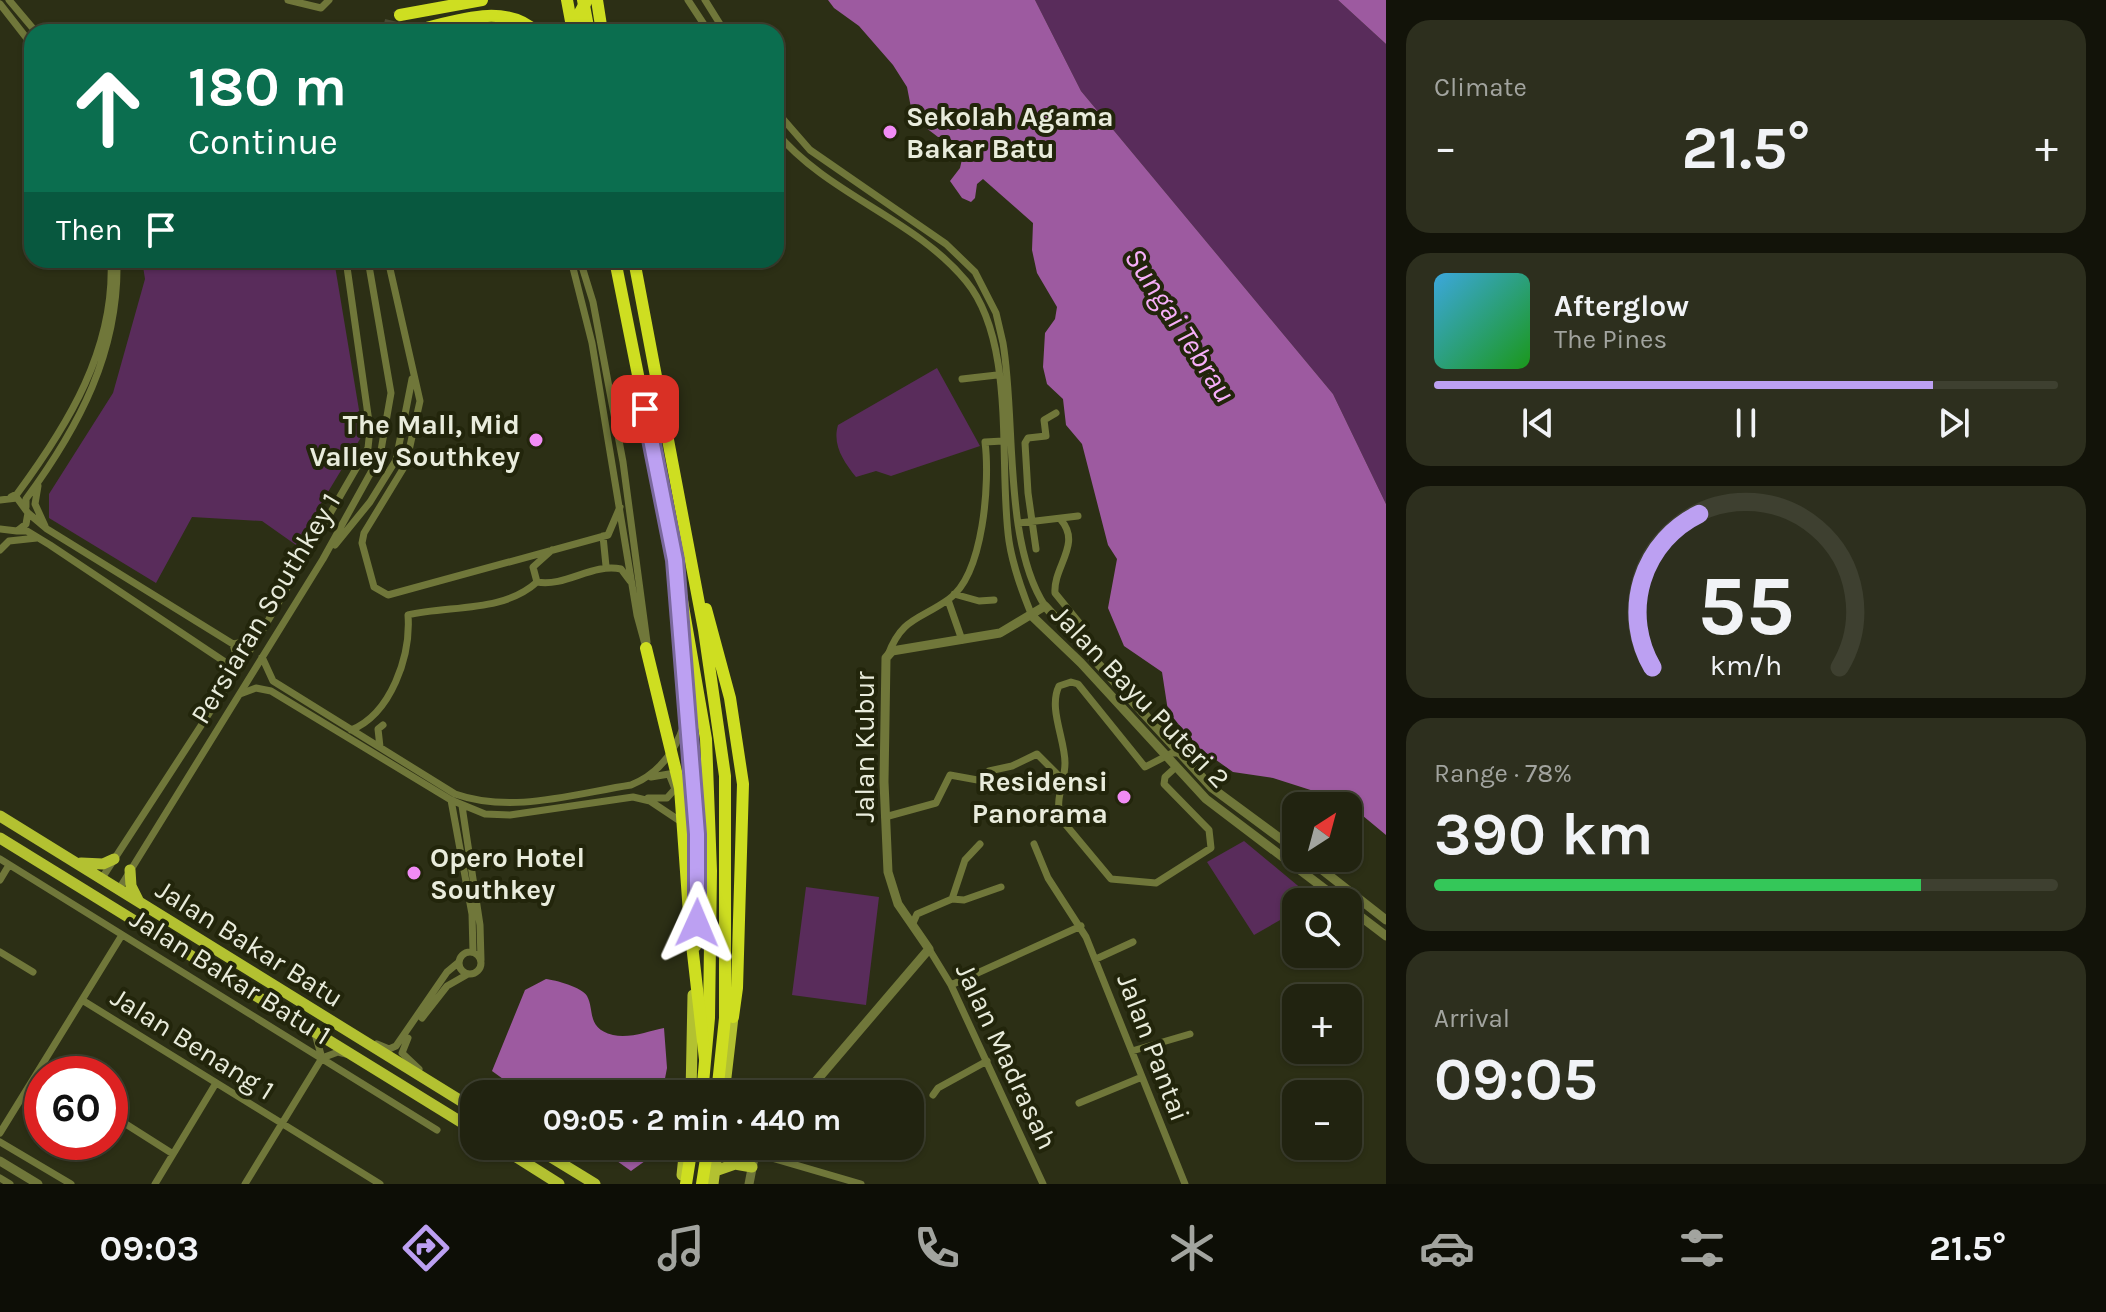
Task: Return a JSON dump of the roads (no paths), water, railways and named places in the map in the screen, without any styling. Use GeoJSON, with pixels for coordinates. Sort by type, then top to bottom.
{"type":"FeatureCollection","features":[{"type":"Feature","properties":{"kind":"highway"},"geometry":{"type":"LineString","coordinates":[[400,15],[482,0]]}},
{"type":"Feature","properties":{"kind":"highway"},"geometry":{"type":"LineString","coordinates":[[574,24],[585,0]]}},
{"type":"Feature","properties":{"kind":"highway"},"geometry":{"type":"LineString","coordinates":[[585,0],[588,24]]}},
{"type":"Feature","properties":{"kind":"highway"},"geometry":{"type":"LineString","coordinates":[[597,0],[601,24]]}},
{"type":"Feature","properties":{"kind":"highway"},"geometry":{"type":"LineString","coordinates":[[568,1],[570,24]]}},
{"type":"Feature","properties":{"kind":"highway"},"geometry":{"type":"LineString","coordinates":[[455,24],[501,16],[518,18],[526,24]]}},
{"type":"Feature","properties":{"kind":"highway"},"geometry":{"type":"LineString","coordinates":[[617,268],[675,560],[706,739],[711,871],[703,1080]]}},
{"type":"Feature","properties":{"kind":"highway"},"geometry":{"type":"LineString","coordinates":[[637,268],[721,738],[727,835],[725,1018],[718,1080]]}},
{"type":"Feature","properties":{"kind":"highway"},"geometry":{"type":"LineString","coordinates":[[689,553],[723,661],[743,784],[737,988],[733,1017]]}},
{"type":"Feature","properties":{"kind":"highway"},"geometry":{"type":"LineString","coordinates":[[675,560],[687,712]]}},
{"type":"Feature","properties":{"kind":"highway"},"geometry":{"type":"LineString","coordinates":[[646,648],[680,788],[690,927],[705,1059]]}},
{"type":"Feature","properties":{"kind":"highway"},"geometry":{"type":"LineString","coordinates":[[683,1184],[689,1160]]}},
{"type":"Feature","properties":{"kind":"highway"},"geometry":{"type":"LineString","coordinates":[[702,1184],[706,1160]]}},
{"type":"Feature","properties":{"kind":"main road"},"geometry":{"type":"LineString","coordinates":[[687,712],[697,834],[691,1080]]}},
{"type":"Feature","properties":{"kind":"main road","name":"Jalan Bakar Batu"},"geometry":{"type":"LineString","coordinates":[[0,816],[460,1101]]}},
{"type":"Feature","properties":{"kind":"main road","name":"Jalan Bakar Batu"},"geometry":{"type":"LineString","coordinates":[[0,838],[460,1121]]}},
{"type":"Feature","properties":{"kind":"main road"},"geometry":{"type":"LineString","coordinates":[[72,860],[96,865],[114,859]]}},
{"type":"Feature","properties":{"kind":"main road"},"geometry":{"type":"LineString","coordinates":[[130,870],[131,886],[139,902]]}},
{"type":"Feature","properties":{"kind":"main road"},"geometry":{"type":"LineString","coordinates":[[102,878],[106,893],[125,914]]}},
{"type":"Feature","properties":{"kind":"main road"},"geometry":{"type":"LineString","coordinates":[[77,885],[106,893],[119,889]]}},
{"type":"Feature","properties":{"kind":"main road"},"geometry":{"type":"LineString","coordinates":[[726,1080],[733,1017]]}},
{"type":"Feature","properties":{"kind":"main road"},"geometry":{"type":"LineString","coordinates":[[521,1160],[559,1184]]}},
{"type":"Feature","properties":{"kind":"main road"},"geometry":{"type":"LineString","coordinates":[[556,1160],[595,1184]]}},
{"type":"Feature","properties":{"kind":"main road"},"geometry":{"type":"LineString","coordinates":[[683,1184],[684,1160]]}},
{"type":"Feature","properties":{"kind":"main road"},"geometry":{"type":"LineString","coordinates":[[713,1184],[716,1160]]}},
{"type":"Feature","properties":{"kind":"main road"},"geometry":{"type":"LineString","coordinates":[[715,1171],[735,1164],[752,1167]]}},
{"type":"Feature","properties":{"kind":"street"},"geometry":{"type":"LineString","coordinates":[[9,0],[29,24]]}},
{"type":"Feature","properties":{"kind":"street"},"geometry":{"type":"LineString","coordinates":[[288,0],[321,8],[329,0]]}},
{"type":"Feature","properties":{"kind":"street"},"geometry":{"type":"LineString","coordinates":[[688,0],[704,24]]}},
{"type":"Feature","properties":{"kind":"street"},"geometry":{"type":"LineString","coordinates":[[705,0],[720,24]]}},
{"type":"Feature","properties":{"kind":"street"},"geometry":{"type":"LineString","coordinates":[[0,4],[24,35]]}},
{"type":"Feature","properties":{"kind":"street","name":"Jalan Bayu Puteri 2"},"geometry":{"type":"LineString","coordinates":[[784,120],[810,150],[946,244],[975,272],[996,313],[1003,343],[1019,523],[1030,577],[1045,606],[1212,788],[1282,840]]}},
{"type":"Feature","properties":{"kind":"street","name":"Jalan Bayu Puteri 2"},"geometry":{"type":"LineString","coordinates":[[784,141],[805,164],[914,237],[966,282],[986,318],[997,375],[1009,540],[1018,583],[1032,616],[1081,663],[1206,799],[1324,888]]}},
{"type":"Feature","properties":{"kind":"street"},"geometry":{"type":"LineString","coordinates":[[0,498],[11,497],[24,485],[89,380],[109,318],[113,268]]}},
{"type":"Feature","properties":{"kind":"street"},"geometry":{"type":"LineString","coordinates":[[0,549],[14,532],[26,524],[26,499],[97,383],[112,332],[114,268]]}},
{"type":"Feature","properties":{"kind":"street","name":"Persiaran Southkey 1"},"geometry":{"type":"LineString","coordinates":[[102,878],[258,638],[368,448],[370,429],[347,268]]}},
{"type":"Feature","properties":{"kind":"street","name":"Persiaran Southkey 1"},"geometry":{"type":"LineString","coordinates":[[119,889],[323,559],[373,472],[389,416],[391,393],[369,268]]}},
{"type":"Feature","properties":{"kind":"street"},"geometry":{"type":"LineString","coordinates":[[390,268],[420,401],[411,451],[364,533],[362,543],[374,587],[388,595],[603,536],[612,532],[620,507]]}},
{"type":"Feature","properties":{"kind":"street"},"geometry":{"type":"LineString","coordinates":[[573,268],[592,343],[632,583],[646,648]]}},
{"type":"Feature","properties":{"kind":"street"},"geometry":{"type":"LineString","coordinates":[[582,268],[593,302],[623,462],[647,630],[646,648]]}},
{"type":"Feature","properties":{"kind":"street"},"geometry":{"type":"LineString","coordinates":[[962,379],[997,375]]}},
{"type":"Feature","properties":{"kind":"street"},"geometry":{"type":"LineString","coordinates":[[323,559],[370,502],[396,460],[413,377]]}},
{"type":"Feature","properties":{"kind":"street"},"geometry":{"type":"LineString","coordinates":[[1036,549],[1025,443],[1028,438],[1046,436],[1044,420],[1056,413]]}},
{"type":"Feature","properties":{"kind":"street"},"geometry":{"type":"LineString","coordinates":[[886,658],[909,620],[951,597],[970,565],[986,500],[989,473],[985,442],[1003,441]]}},
{"type":"Feature","properties":{"kind":"street"},"geometry":{"type":"LineString","coordinates":[[40,480],[35,504],[47,529]]}},
{"type":"Feature","properties":{"kind":"street"},"geometry":{"type":"LineString","coordinates":[[0,498],[24,485]]}},
{"type":"Feature","properties":{"kind":"street"},"geometry":{"type":"LineString","coordinates":[[11,497],[47,529],[233,644],[236,655],[228,664],[228,684]]}},
{"type":"Feature","properties":{"kind":"street"},"geometry":{"type":"LineString","coordinates":[[1019,523],[1078,516]]}},
{"type":"Feature","properties":{"kind":"street"},"geometry":{"type":"LineString","coordinates":[[1061,520],[1069,534],[1069,545],[1055,593],[1081,625],[1083,644]]}},
{"type":"Feature","properties":{"kind":"street"},"geometry":{"type":"LineString","coordinates":[[0,529],[27,531],[39,538],[228,664]]}},
{"type":"Feature","properties":{"kind":"street"},"geometry":{"type":"LineString","coordinates":[[603,536],[606,566]]}},
{"type":"Feature","properties":{"kind":"street"},"geometry":{"type":"LineString","coordinates":[[0,549],[9,541],[39,538]]}},
{"type":"Feature","properties":{"kind":"street"},"geometry":{"type":"LineString","coordinates":[[537,582],[533,567],[553,548]]}},
{"type":"Feature","properties":{"kind":"street"},"geometry":{"type":"LineString","coordinates":[[351,730],[373,719],[395,681],[409,629],[408,615],[435,608],[466,609],[524,592],[537,582],[551,582],[606,566],[621,569],[632,583]]}},
{"type":"Feature","properties":{"kind":"street"},"geometry":{"type":"LineString","coordinates":[[951,597],[994,600]]}},
{"type":"Feature","properties":{"kind":"street"},"geometry":{"type":"LineString","coordinates":[[951,597],[962,640]]}},
{"type":"Feature","properties":{"kind":"street","name":"Jalan Kubur"},"geometry":{"type":"LineString","coordinates":[[929,949],[891,889],[885,817],[886,658],[901,647],[1000,633],[1045,606]]}},
{"type":"Feature","properties":{"kind":"street"},"geometry":{"type":"LineString","coordinates":[[233,644],[258,638]]}},
{"type":"Feature","properties":{"kind":"street"},"geometry":{"type":"LineString","coordinates":[[238,695],[256,688],[271,691],[451,800],[485,814],[510,815],[641,797],[667,798],[675,789],[674,780],[666,773],[509,805],[479,802],[455,794],[273,681],[262,657]]}},
{"type":"Feature","properties":{"kind":"street"},"geometry":{"type":"LineString","coordinates":[[1176,767],[1165,777],[1164,784],[1209,830],[1211,848],[1156,883],[1111,879],[1061,819],[1058,810],[1065,765],[1056,699],[1059,686],[1071,682],[1078,684],[1145,767],[1165,756],[1180,753]]}},
{"type":"Feature","properties":{"kind":"street"},"geometry":{"type":"LineString","coordinates":[[645,779],[673,751],[687,712]]}},
{"type":"Feature","properties":{"kind":"street"},"geometry":{"type":"LineString","coordinates":[[380,747],[378,733],[383,725]]}},
{"type":"Feature","properties":{"kind":"street"},"geometry":{"type":"LineString","coordinates":[[885,817],[936,803],[950,775],[983,781],[989,771],[1012,766],[1037,754],[1058,775]]}},
{"type":"Feature","properties":{"kind":"street"},"geometry":{"type":"LineString","coordinates":[[167,780],[181,788]]}},
{"type":"Feature","properties":{"kind":"street"},"geometry":{"type":"LineString","coordinates":[[641,797],[697,834]]}},
{"type":"Feature","properties":{"kind":"street"},"geometry":{"type":"LineString","coordinates":[[451,800],[472,914],[473,952],[481,960]]}},
{"type":"Feature","properties":{"kind":"street"},"geometry":{"type":"LineString","coordinates":[[437,1087],[403,1056],[404,1044],[440,991],[479,971],[481,934],[462,806]]}},
{"type":"Feature","properties":{"kind":"street"},"geometry":{"type":"LineString","coordinates":[[952,899],[965,860],[980,844]]}},
{"type":"Feature","properties":{"kind":"street","name":"Jalan Pantai"},"geometry":{"type":"LineString","coordinates":[[1034,844],[1048,878],[1081,926],[1096,959],[1185,1184]]}},
{"type":"Feature","properties":{"kind":"street","name":"Jalan Bakar Batu 1"},"geometry":{"type":"LineString","coordinates":[[0,859],[437,1130]]}},
{"type":"Feature","properties":{"kind":"street"},"geometry":{"type":"LineString","coordinates":[[0,880],[9,865]]}},
{"type":"Feature","properties":{"kind":"street"},"geometry":{"type":"LineString","coordinates":[[1325,872],[1386,920]]}},
{"type":"Feature","properties":{"kind":"street"},"geometry":{"type":"LineString","coordinates":[[913,923],[917,914],[952,899],[964,900],[1001,887]]}},
{"type":"Feature","properties":{"kind":"street"},"geometry":{"type":"LineString","coordinates":[[1362,918],[1386,936]]}},
{"type":"Feature","properties":{"kind":"street"},"geometry":{"type":"LineString","coordinates":[[951,985],[1081,926]]}},
{"type":"Feature","properties":{"kind":"street"},"geometry":{"type":"LineString","coordinates":[[51,1056],[122,935]]}},
{"type":"Feature","properties":{"kind":"street"},"geometry":{"type":"LineString","coordinates":[[1096,959],[1133,942]]}},
{"type":"Feature","properties":{"kind":"street"},"geometry":{"type":"LineString","coordinates":[[817,1080],[929,949]]}},
{"type":"Feature","properties":{"kind":"street","name":"Jalan Madrasah"},"geometry":{"type":"LineString","coordinates":[[929,949],[951,985],[1043,1184]]}},
{"type":"Feature","properties":{"kind":"street"},"geometry":{"type":"LineString","coordinates":[[0,952],[33,972]]}},
{"type":"Feature","properties":{"kind":"street"},"geometry":{"type":"LineString","coordinates":[[342,1029],[393,1049],[447,972],[465,953],[473,952]]}},
{"type":"Feature","properties":{"kind":"street"},"geometry":{"type":"LineString","coordinates":[[459,962],[460,968],[468,974]]}},
{"type":"Feature","properties":{"kind":"street","name":"Jalan Benang 1"},"geometry":{"type":"LineString","coordinates":[[82,1000],[380,1184]]}},
{"type":"Feature","properties":{"kind":"street"},"geometry":{"type":"LineString","coordinates":[[315,1033],[322,1058]]}},
{"type":"Feature","properties":{"kind":"street"},"geometry":{"type":"LineString","coordinates":[[1132,1051],[1190,1034]]}},
{"type":"Feature","properties":{"kind":"street"},"geometry":{"type":"LineString","coordinates":[[245,1184],[322,1058],[338,1052],[351,1055]]}},
{"type":"Feature","properties":{"kind":"street"},"geometry":{"type":"LineString","coordinates":[[933,1095],[938,1088],[987,1061]]}},
{"type":"Feature","properties":{"kind":"street"},"geometry":{"type":"LineString","coordinates":[[1079,1103],[1142,1077]]}},
{"type":"Feature","properties":{"kind":"street"},"geometry":{"type":"LineString","coordinates":[[155,1184],[216,1083]]}},
{"type":"Feature","properties":{"kind":"street"},"geometry":{"type":"LineString","coordinates":[[0,1133],[24,1098]]}},
{"type":"Feature","properties":{"kind":"street"},"geometry":{"type":"LineString","coordinates":[[128,1125],[173,1154]]}},
{"type":"Feature","properties":{"kind":"street"},"geometry":{"type":"LineString","coordinates":[[0,1142],[71,1184]]}},
{"type":"Feature","properties":{"kind":"street"},"geometry":{"type":"LineString","coordinates":[[749,1184],[754,1160]]}},
{"type":"Feature","properties":{"kind":"street"},"geometry":{"type":"LineString","coordinates":[[788,1160],[861,1184]]}},
{"type":"Feature","properties":{"kind":"street"},"geometry":{"type":"LineString","coordinates":[[0,1161],[21,1180],[38,1184]]}},
{"type":"Feature","properties":{"kind":"street"},"geometry":{"type":"LineString","coordinates":[[0,1178],[10,1184]]}},
{"type":"Feature","properties":{"kind":"water","name":"Sungai Tebrau"},"geometry":{"type":"Polygon","coordinates":[[[828,0],[1035,0],[1081,91],[1333,394],[1386,504],[1386,835],[1362,815],[1362,792],[1317,792],[1273,778],[1233,772],[1195,745],[1168,711],[1162,672],[1124,646],[1108,608],[1117,559],[1108,545],[1082,444],[1066,425],[1063,399],[1047,384],[1043,367],[1045,333],[1055,319],[1057,307],[1037,273],[1032,250],[1033,223],[983,179],[977,184],[975,198],[971,202],[962,198],[950,181],[960,168],[963,155],[949,137],[938,137],[913,118],[907,87],[893,65],[859,26],[828,0]]]}},
{"type":"Feature","properties":{"kind":"water"},"geometry":{"type":"Polygon","coordinates":[[[1338,0],[1386,0],[1386,44],[1338,0]]]}},
{"type":"Feature","properties":{"kind":"water"},"geometry":{"type":"Polygon","coordinates":[[[546,979],[580,990],[587,996],[595,1024],[613,1035],[626,1036],[664,1028],[667,1068],[665,1080],[505,1080],[492,1071],[525,990],[546,979]]]}},
{"type":"Feature","properties":{"kind":"water"},"geometry":{"type":"Polygon","coordinates":[[[616,1160],[645,1160],[631,1171],[616,1160]]]}},
{"type":"Feature","properties":{"kind":"tunnel"},"geometry":{"type":"LineString","coordinates":[[390,24],[400,15]]}},
{"type":"Feature","properties":{"kind":"place","name":"Sekolah Agama Bakar Batu"},"geometry":{"type":"Point","coordinates":[890,132]}},
{"type":"Feature","properties":{"kind":"place","name":"The Mall, Mid Valley Southkey"},"geometry":{"type":"Point","coordinates":[536,440]}},
{"type":"Feature","properties":{"kind":"place","name":"Residensi Panorama"},"geometry":{"type":"Point","coordinates":[1124,797]}},
{"type":"Feature","properties":{"kind":"place","name":"Opero Hotel Southkey"},"geometry":{"type":"Point","coordinates":[414,873]}}]}
